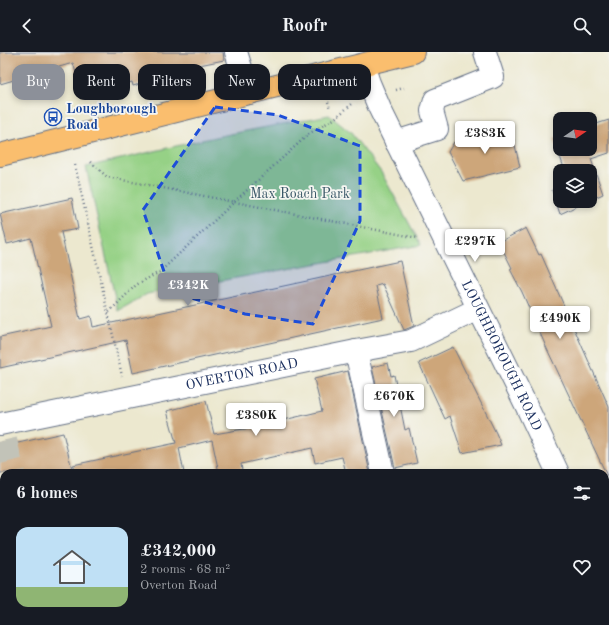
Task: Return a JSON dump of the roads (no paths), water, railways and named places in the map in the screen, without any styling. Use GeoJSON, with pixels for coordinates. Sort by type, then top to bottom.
{"type":"FeatureCollection","features":[{"type":"Feature","properties":{"kind":"highway"},"geometry":{"type":"LineString","coordinates":[[364,64],[413,52]]}},
{"type":"Feature","properties":{"kind":"highway"},"geometry":{"type":"LineString","coordinates":[[0,155],[220,100]]}},
{"type":"Feature","properties":{"kind":"street"},"geometry":{"type":"LineString","coordinates":[[236,52],[240,64]]}},
{"type":"Feature","properties":{"kind":"street"},"geometry":{"type":"LineString","coordinates":[[396,142],[436,129],[432,111],[435,100],[493,77],[485,52]]}},
{"type":"Feature","properties":{"kind":"street","name":"LOUGHBOROUGH ROAD"},"geometry":{"type":"LineString","coordinates":[[371,87],[396,142],[478,309],[526,403],[556,469]]}},
{"type":"Feature","properties":{"kind":"street","name":"OVERTON ROAD"},"geometry":{"type":"LineString","coordinates":[[3,429],[126,397],[411,341],[478,309]]}},
{"type":"Feature","properties":{"kind":"street"},"geometry":{"type":"LineString","coordinates":[[356,351],[382,469]]}},
{"type":"Feature","properties":{"kind":"tunnel"},"geometry":{"type":"LineString","coordinates":[[6,440],[13,469]]}},
{"type":"Feature","properties":{"kind":"place","name":"Loughborough Road"},"geometry":{"type":"Point","coordinates":[53,117]}},
{"type":"Feature","properties":{"kind":"park label","name":"Max Roach Park"},"geometry":{"type":"Point","coordinates":[300,194]}}]}
